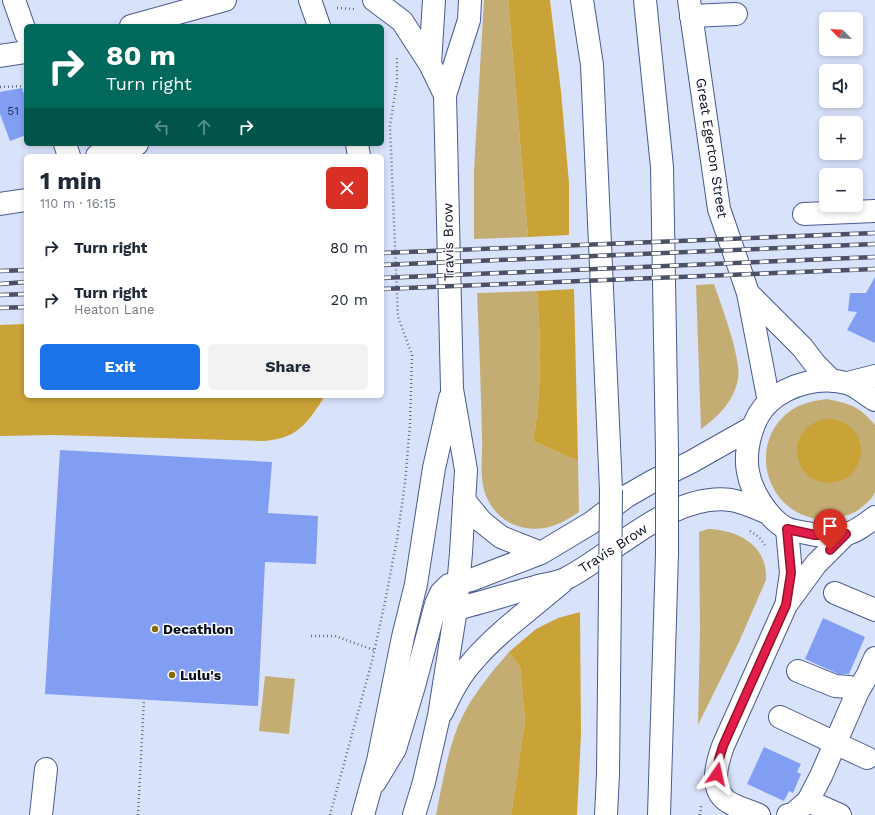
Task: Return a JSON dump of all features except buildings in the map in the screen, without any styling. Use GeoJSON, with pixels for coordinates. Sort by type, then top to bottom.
{"type":"FeatureCollection","features":[{"type":"Feature","properties":{"kind":"main road"},"geometry":{"type":"LineString","coordinates":[[14,0],[24,28]]}},
{"type":"Feature","properties":{"kind":"main road"},"geometry":{"type":"LineString","coordinates":[[138,24],[225,0]]}},
{"type":"Feature","properties":{"kind":"main road","name":"Travis Brow"},"geometry":{"type":"LineString","coordinates":[[434,0],[430,64],[445,95]]}},
{"type":"Feature","properties":{"kind":"main road","name":"Travis Brow"},"geometry":{"type":"LineString","coordinates":[[414,815],[424,782],[439,716],[446,606],[459,583],[466,470],[452,389],[445,95],[469,20],[470,0]]}},
{"type":"Feature","properties":{"kind":"main road"},"geometry":{"type":"LineString","coordinates":[[582,0],[592,65],[611,490],[608,774],[606,815]]}},
{"type":"Feature","properties":{"kind":"main road"},"geometry":{"type":"LineString","coordinates":[[645,0],[662,167],[667,452],[667,554],[659,815]]}},
{"type":"Feature","properties":{"kind":"main road"},"geometry":{"type":"LineString","coordinates":[[366,5],[402,22],[430,64]]}},
{"type":"Feature","properties":{"kind":"main road"},"geometry":{"type":"LineString","coordinates":[[690,8],[736,14]]}},
{"type":"Feature","properties":{"kind":"main road","name":"Great Egerton Street"},"geometry":{"type":"LineString","coordinates":[[690,8],[719,209],[748,293],[769,402]]}},
{"type":"Feature","properties":{"kind":"main road"},"geometry":{"type":"LineString","coordinates":[[0,56],[24,52]]}},
{"type":"Feature","properties":{"kind":"main road"},"geometry":{"type":"LineString","coordinates":[[104,154],[130,146]]}},
{"type":"Feature","properties":{"kind":"main road"},"geometry":{"type":"LineString","coordinates":[[0,204],[24,200]]}},
{"type":"Feature","properties":{"kind":"main road"},"geometry":{"type":"LineString","coordinates":[[804,214],[875,211]]}},
{"type":"Feature","properties":{"kind":"main road","name":"Great Egerton Street"},"geometry":{"type":"LineString","coordinates":[[748,293],[802,347],[815,364],[840,382],[875,400]]}},
{"type":"Feature","properties":{"kind":"main road"},"geometry":{"type":"LineString","coordinates":[[875,376],[840,382],[802,384],[788,390],[769,402],[760,414],[753,427],[747,450],[748,472],[755,494],[768,513],[787,529],[815,535],[846,534],[858,529],[875,517]]}},
{"type":"Feature","properties":{"kind":"main road","name":"Travis Brow"},"geometry":{"type":"LineString","coordinates":[[363,815],[378,761],[403,636],[416,584],[434,468],[452,389]]}},
{"type":"Feature","properties":{"kind":"main road"},"geometry":{"type":"LineString","coordinates":[[459,583],[471,580],[541,553],[591,523],[627,496],[753,427]]}},
{"type":"Feature","properties":{"kind":"main road"},"geometry":{"type":"LineString","coordinates":[[464,500],[481,521],[501,537],[541,553]]}},
{"type":"Feature","properties":{"kind":"main road","name":"Travis Brow"},"geometry":{"type":"LineString","coordinates":[[446,606],[567,578],[589,566],[641,529],[684,507],[704,501],[731,500],[768,513]]}},
{"type":"Feature","properties":{"kind":"main road"},"geometry":{"type":"LineString","coordinates":[[786,605],[791,573],[787,529]]}},
{"type":"Feature","properties":{"kind":"main road"},"geometry":{"type":"LineString","coordinates":[[759,815],[728,802],[721,795],[716,786],[719,759],[723,746],[786,605],[816,564],[846,534]]}},
{"type":"Feature","properties":{"kind":"main road"},"geometry":{"type":"LineString","coordinates":[[439,716],[456,683],[473,660],[497,637],[567,578]]}},
{"type":"Feature","properties":{"kind":"main road"},"geometry":{"type":"LineString","coordinates":[[370,788],[395,749],[414,686],[446,606],[416,584]]}},
{"type":"Feature","properties":{"kind":"main road"},"geometry":{"type":"LineString","coordinates":[[835,593],[875,610]]}},
{"type":"Feature","properties":{"kind":"main road"},"geometry":{"type":"LineString","coordinates":[[788,815],[792,814],[808,801],[865,690],[875,658]]}},
{"type":"Feature","properties":{"kind":"main road"},"geometry":{"type":"LineString","coordinates":[[798,670],[835,686],[865,690]]}},
{"type":"Feature","properties":{"kind":"main road"},"geometry":{"type":"LineString","coordinates":[[780,717],[867,758]]}},
{"type":"Feature","properties":{"kind":"main road"},"geometry":{"type":"LineString","coordinates":[[42,815],[46,769]]}},
{"type":"Feature","properties":{"kind":"main road"},"geometry":{"type":"LineString","coordinates":[[808,801],[840,815]]}},
{"type":"Feature","properties":{"kind":"path"},"geometry":{"type":"LineString","coordinates":[[315,13],[330,8],[366,5]]}},
{"type":"Feature","properties":{"kind":"path"},"geometry":{"type":"LineString","coordinates":[[330,815],[374,650],[385,602],[402,504],[410,425],[412,356],[398,317],[393,224],[390,126],[397,81],[397,50]]}},
{"type":"Feature","properties":{"kind":"path"},"geometry":{"type":"LineString","coordinates":[[0,87],[24,86]]}},
{"type":"Feature","properties":{"kind":"path"},"geometry":{"type":"LineString","coordinates":[[744,528],[759,537],[766,546]]}},
{"type":"Feature","properties":{"kind":"path"},"geometry":{"type":"LineString","coordinates":[[311,636],[335,636],[374,650]]}},
{"type":"Feature","properties":{"kind":"path"},"geometry":{"type":"LineString","coordinates":[[138,815],[144,699]]}},
{"type":"Feature","properties":{"kind":"shaded area"},"geometry":{"type":"Polygon","coordinates":[[[484,0],[508,0],[528,237],[474,239],[474,170],[484,0]]]}},
{"type":"Feature","properties":{"kind":"shaded area"},"geometry":{"type":"Polygon","coordinates":[[[508,0],[550,0],[561,92],[569,183],[569,235],[528,237],[508,0]]]}},
{"type":"Feature","properties":{"kind":"shaded area"},"geometry":{"type":"Polygon","coordinates":[[[714,284],[734,346],[737,359],[738,379],[733,394],[724,408],[701,429],[696,285],[714,284]]]}},
{"type":"Feature","properties":{"kind":"shaded area"},"geometry":{"type":"Polygon","coordinates":[[[574,289],[578,461],[533,441],[538,404],[540,366],[537,291],[574,289]]]}},
{"type":"Feature","properties":{"kind":"shaded area"},"geometry":{"type":"Polygon","coordinates":[[[537,291],[540,366],[538,404],[533,441],[578,461],[579,512],[558,524],[535,529],[516,526],[500,516],[493,509],[488,500],[483,485],[477,293],[537,291]]]}},
{"type":"Feature","properties":{"kind":"shaded area"},"geometry":{"type":"Polygon","coordinates":[[[24,324],[24,398],[324,398],[309,419],[299,429],[284,437],[265,441],[53,435],[0,436],[0,325],[24,324]]]}},
{"type":"Feature","properties":{"kind":"shaded area"},"geometry":{"type":"Polygon","coordinates":[[[827,399],[849,404],[864,414],[875,425],[875,492],[868,502],[851,514],[821,519],[812,518],[795,511],[782,500],[773,487],[767,471],[766,455],[769,439],[777,424],[790,411],[803,404],[827,399]]]}},
{"type":"Feature","properties":{"kind":"shaded area"},"geometry":{"type":"Polygon","coordinates":[[[823,419],[835,419],[852,428],[859,439],[861,451],[859,463],[852,474],[835,483],[823,483],[811,478],[802,469],[797,457],[797,445],[802,433],[811,424],[823,419]]]}},
{"type":"Feature","properties":{"kind":"shaded area"},"geometry":{"type":"Polygon","coordinates":[[[708,529],[730,532],[749,542],[762,557],[766,580],[739,642],[698,725],[700,630],[699,532],[708,529]]]}},
{"type":"Feature","properties":{"kind":"shaded area"},"geometry":{"type":"Polygon","coordinates":[[[580,612],[581,735],[577,815],[511,815],[525,721],[520,666],[509,652],[536,629],[558,618],[580,612]]]}},
{"type":"Feature","properties":{"kind":"shaded area"},"geometry":{"type":"Polygon","coordinates":[[[509,652],[520,665],[525,721],[511,815],[436,815],[448,759],[458,726],[474,696],[509,652]]]}},
{"type":"Feature","properties":{"kind":"shaded area"},"geometry":{"type":"Polygon","coordinates":[[[265,676],[295,679],[289,734],[259,731],[265,676]]]}},
{"type":"Feature","properties":{"kind":"railway"},"geometry":{"type":"LineString","coordinates":[[384,253],[875,233]]}},
{"type":"Feature","properties":{"kind":"railway"},"geometry":{"type":"LineString","coordinates":[[384,265],[875,244]]}},
{"type":"Feature","properties":{"kind":"railway"},"geometry":{"type":"LineString","coordinates":[[384,278],[875,257]]}},
{"type":"Feature","properties":{"kind":"railway"},"geometry":{"type":"LineString","coordinates":[[384,289],[875,269]]}},
{"type":"Feature","properties":{"kind":"railway"},"geometry":{"type":"LineString","coordinates":[[0,271],[24,270]]}},
{"type":"Feature","properties":{"kind":"railway"},"geometry":{"type":"LineString","coordinates":[[0,284],[24,282]]}},
{"type":"Feature","properties":{"kind":"railway"},"geometry":{"type":"LineString","coordinates":[[0,295],[24,294]]}},
{"type":"Feature","properties":{"kind":"railway"},"geometry":{"type":"LineString","coordinates":[[0,308],[24,307]]}},
{"type":"Feature","properties":{"kind":"place","name":"Decathlon"},"geometry":{"type":"Point","coordinates":[155,629]}},
{"type":"Feature","properties":{"kind":"place","name":"Lulu's"},"geometry":{"type":"Point","coordinates":[172,675]}},
{"type":"Feature","properties":{"kind":"route"},"geometry":{"type":"LineString","coordinates":[[717,774],[723,746],[786,605],[791,573],[787,529],[815,535],[846,534],[830,550]]}}]}
